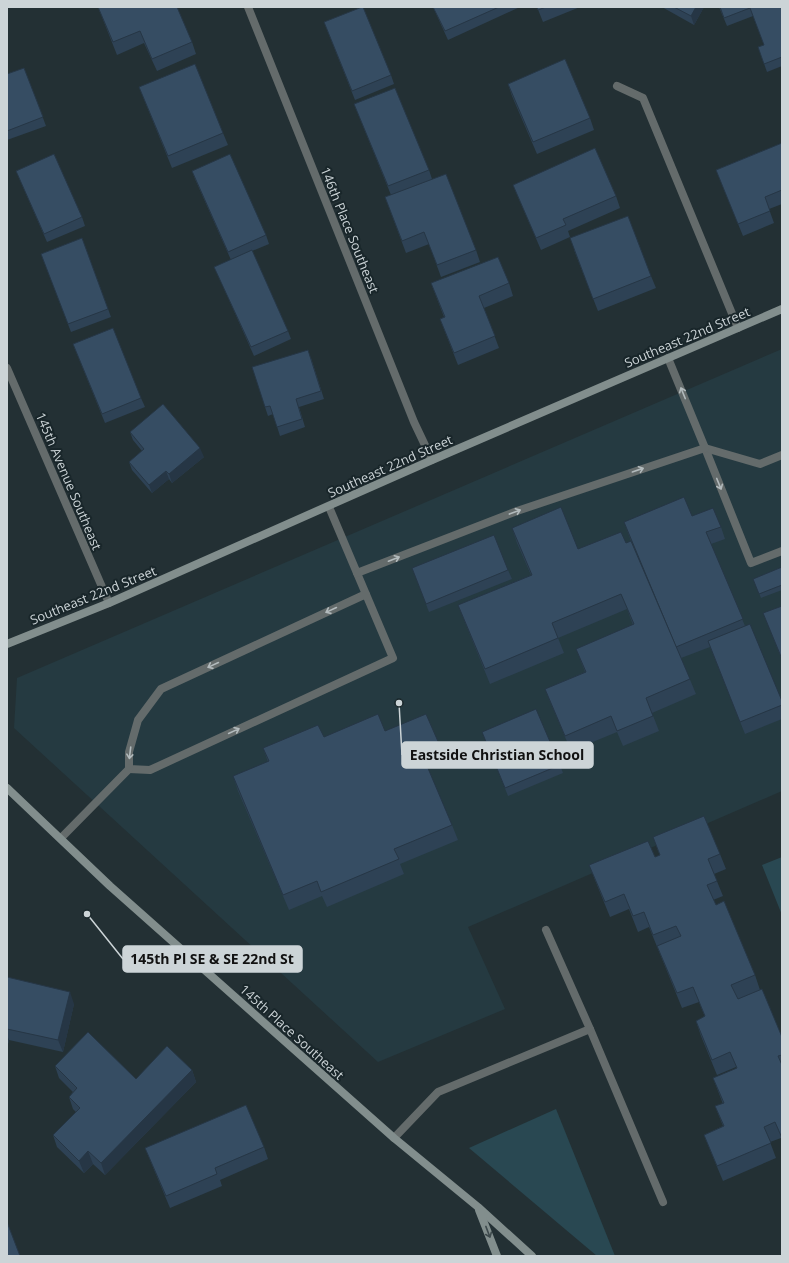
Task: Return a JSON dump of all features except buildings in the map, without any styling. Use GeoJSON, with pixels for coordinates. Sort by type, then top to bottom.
{"type":"FeatureCollection","features":[{"type":"Feature","properties":{"kind":"street","name":"146th Place Southeast"},"geometry":{"type":"LineString","coordinates":[[250,7],[414,422],[432,460]]}},
{"type":"Feature","properties":{"kind":"street"},"geometry":{"type":"LineString","coordinates":[[617,86],[643,98],[738,328]]}},
{"type":"Feature","properties":{"kind":"street","name":"Southeast 22nd Street"},"geometry":{"type":"LineString","coordinates":[[7,644],[109,603],[329,507],[432,460],[782,309]]}},
{"type":"Feature","properties":{"kind":"street"},"geometry":{"type":"LineString","coordinates":[[668,358],[751,563],[782,551]]}},
{"type":"Feature","properties":{"kind":"street","name":"145th Avenue Southeast"},"geometry":{"type":"LineString","coordinates":[[7,368],[109,603]]}},
{"type":"Feature","properties":{"kind":"street"},"geometry":{"type":"LineString","coordinates":[[357,573],[517,511],[705,448],[760,464],[782,455]]}},
{"type":"Feature","properties":{"kind":"street"},"geometry":{"type":"LineString","coordinates":[[129,769],[150,770],[393,658],[329,507]]}},
{"type":"Feature","properties":{"kind":"street"},"geometry":{"type":"LineString","coordinates":[[61,838],[129,769],[129,752],[138,720],[161,689],[366,594]]}},
{"type":"Feature","properties":{"kind":"street","name":"145th Place Southeast"},"geometry":{"type":"LineString","coordinates":[[7,788],[127,901],[394,1138],[478,1207],[532,1256]]}},
{"type":"Feature","properties":{"kind":"street"},"geometry":{"type":"LineString","coordinates":[[546,930],[590,1029],[663,1202]]}},
{"type":"Feature","properties":{"kind":"street"},"geometry":{"type":"LineString","coordinates":[[394,1138],[438,1092],[590,1029]]}},
{"type":"Feature","properties":{"kind":"street"},"geometry":{"type":"LineString","coordinates":[[478,1207],[497,1256]]}},
{"type":"Feature","properties":{"kind":"shaded area"},"geometry":{"type":"Polygon","coordinates":[[[782,349],[782,791],[468,927],[505,1009],[378,1062],[14,728],[17,678],[782,349]]]}},
{"type":"Feature","properties":{"kind":"shaded area"},"geometry":{"type":"Polygon","coordinates":[[[782,857],[782,915],[762,865],[782,857]]]}},
{"type":"Feature","properties":{"kind":"shaded area"},"geometry":{"type":"Polygon","coordinates":[[[556,1109],[615,1256],[597,1256],[469,1148],[556,1109]]]}},
{"type":"Feature","properties":{"kind":"place","name":"Eastside Christian School"},"geometry":{"type":"Point","coordinates":[399,703]}},
{"type":"Feature","properties":{"kind":"place","name":"145th Pl SE & SE 22nd St"},"geometry":{"type":"Point","coordinates":[87,914]}}]}
